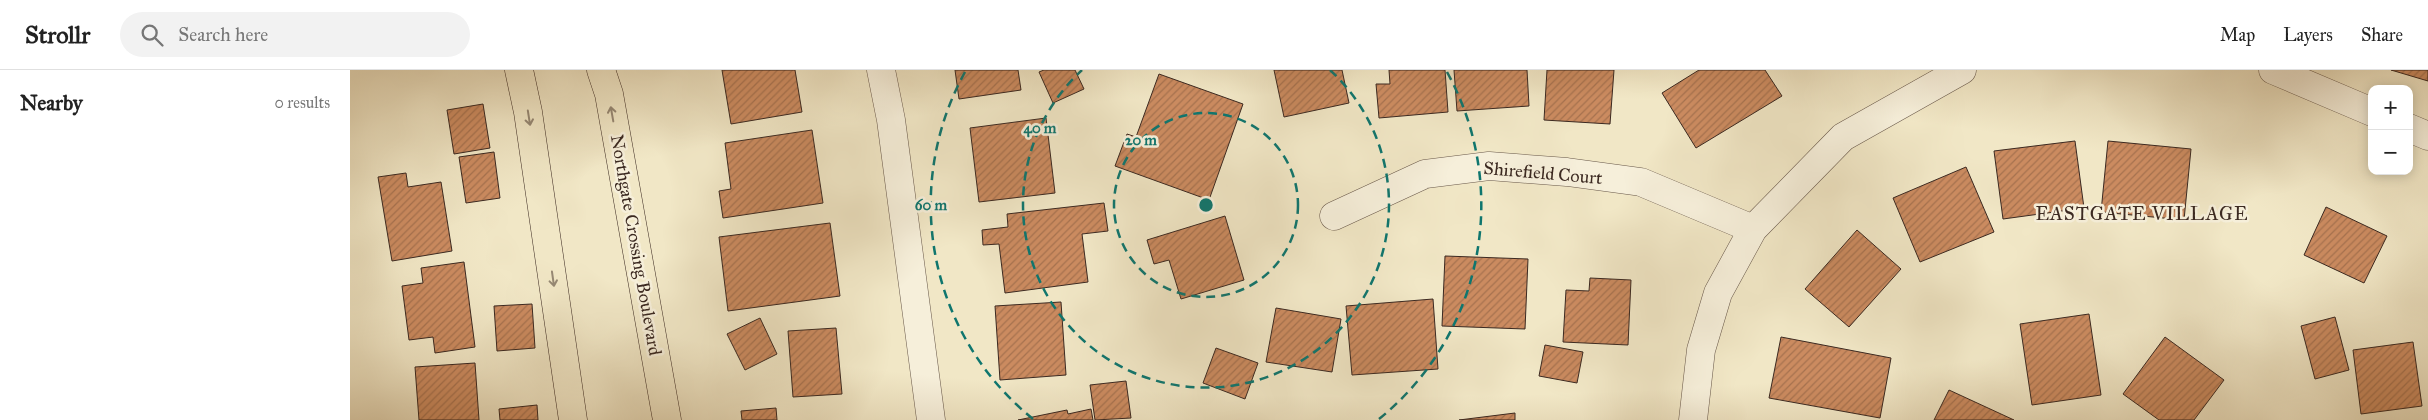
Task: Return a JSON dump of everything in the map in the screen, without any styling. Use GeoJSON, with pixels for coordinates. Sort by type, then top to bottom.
{"type":"FeatureCollection","features":[{"type":"Feature","properties":{"kind":"main road"},"geometry":{"type":"LineString","coordinates":[[519,70],[528,112],[573,420]]}},
{"type":"Feature","properties":{"kind":"main road","name":"Northgate Crossing Boulevard"},"geometry":{"type":"LineString","coordinates":[[602,70],[609,94],[667,420]]}},
{"type":"Feature","properties":{"kind":"street"},"geometry":{"type":"LineString","coordinates":[[881,70],[891,120],[931,420]]}},
{"type":"Feature","properties":{"kind":"street"},"geometry":{"type":"LineString","coordinates":[[1692,420],[1701,350],[1718,293],[1753,229],[1843,137],[1962,70]]}},
{"type":"Feature","properties":{"kind":"street"},"geometry":{"type":"LineString","coordinates":[[2273,70],[2368,110]]}},
{"type":"Feature","properties":{"kind":"street"},"geometry":{"type":"LineString","coordinates":[[2413,130],[2428,136]]}},
{"type":"Feature","properties":{"kind":"street","name":"Shirefield Court"},"geometry":{"type":"LineString","coordinates":[[1334,216],[1425,174],[1489,166],[1567,172],[1641,182],[1753,229]]}},
{"type":"Feature","properties":{"kind":"building"},"geometry":{"type":"Polygon","coordinates":[[[722,70],[795,70],[802,112],[731,124],[722,70]]]}},
{"type":"Feature","properties":{"kind":"building"},"geometry":{"type":"Polygon","coordinates":[[[955,70],[1018,70],[1021,90],[959,99],[955,70]]]}},
{"type":"Feature","properties":{"kind":"building"},"geometry":{"type":"Polygon","coordinates":[[[1044,70],[1075,70],[1084,89],[1053,103],[1039,72],[1044,70]]]}},
{"type":"Feature","properties":{"kind":"building"},"geometry":{"type":"Polygon","coordinates":[[[1274,70],[1342,70],[1349,103],[1284,117],[1274,70]]]}},
{"type":"Feature","properties":{"kind":"building"},"geometry":{"type":"Polygon","coordinates":[[[1389,70],[1445,70],[1448,112],[1379,118],[1376,84],[1390,84],[1389,70]]]}},
{"type":"Feature","properties":{"kind":"building"},"geometry":{"type":"Polygon","coordinates":[[[1454,70],[1527,70],[1529,106],[1457,111],[1454,70]]]}},
{"type":"Feature","properties":{"kind":"building"},"geometry":{"type":"Polygon","coordinates":[[[1547,70],[1614,70],[1610,124],[1544,120],[1547,70]]]}},
{"type":"Feature","properties":{"kind":"building"},"geometry":{"type":"Polygon","coordinates":[[[1699,70],[1765,70],[1782,96],[1696,148],[1662,93],[1699,70]]]}},
{"type":"Feature","properties":{"kind":"building"},"geometry":{"type":"Polygon","coordinates":[[[2391,70],[2428,70],[2428,81],[2391,70]]]}},
{"type":"Feature","properties":{"kind":"building"},"geometry":{"type":"Polygon","coordinates":[[[1159,74],[1243,104],[1209,200],[1115,166],[1127,134],[1136,137],[1159,74]]]}},
{"type":"Feature","properties":{"kind":"building"},"geometry":{"type":"Polygon","coordinates":[[[483,104],[490,148],[454,154],[447,110],[483,104]]]}},
{"type":"Feature","properties":{"kind":"building"},"geometry":{"type":"Polygon","coordinates":[[[1046,118],[1055,193],[979,202],[970,128],[1046,118]]]}},
{"type":"Feature","properties":{"kind":"building"},"geometry":{"type":"Polygon","coordinates":[[[812,130],[823,203],[723,218],[719,191],[731,189],[725,143],[812,130]]]}},
{"type":"Feature","properties":{"kind":"building"},"geometry":{"type":"Polygon","coordinates":[[[2075,141],[2084,208],[2003,219],[1994,151],[2075,141]]]}},
{"type":"Feature","properties":{"kind":"building"},"geometry":{"type":"Polygon","coordinates":[[[2108,141],[2191,149],[2184,220],[2101,212],[2108,141]]]}},
{"type":"Feature","properties":{"kind":"building"},"geometry":{"type":"Polygon","coordinates":[[[494,152],[500,198],[466,203],[459,157],[494,152]]]}},
{"type":"Feature","properties":{"kind":"building"},"geometry":{"type":"Polygon","coordinates":[[[1966,167],[1994,232],[1920,262],[1893,198],[1966,167]]]}},
{"type":"Feature","properties":{"kind":"building"},"geometry":{"type":"Polygon","coordinates":[[[406,173],[408,187],[441,182],[452,251],[392,261],[378,177],[406,173]]]}},
{"type":"Feature","properties":{"kind":"building"},"geometry":{"type":"Polygon","coordinates":[[[1104,203],[1108,231],[1082,234],[1088,282],[1005,293],[999,244],[983,245],[982,230],[1008,227],[1007,214],[1104,203]]]}},
{"type":"Feature","properties":{"kind":"building"},"geometry":{"type":"Polygon","coordinates":[[[2326,207],[2387,236],[2364,283],[2304,255],[2326,207]]]}},
{"type":"Feature","properties":{"kind":"building"},"geometry":{"type":"Polygon","coordinates":[[[1225,216],[1244,280],[1181,299],[1169,260],[1154,264],[1147,240],[1225,216]]]}},
{"type":"Feature","properties":{"kind":"building"},"geometry":{"type":"Polygon","coordinates":[[[830,223],[840,296],[728,311],[719,237],[830,223]]]}},
{"type":"Feature","properties":{"kind":"building"},"geometry":{"type":"Polygon","coordinates":[[[1857,230],[1901,269],[1849,327],[1805,289],[1857,230]]]}},
{"type":"Feature","properties":{"kind":"building"},"geometry":{"type":"Polygon","coordinates":[[[1445,256],[1528,259],[1525,329],[1442,326],[1445,256]]]}},
{"type":"Feature","properties":{"kind":"building"},"geometry":{"type":"Polygon","coordinates":[[[464,262],[475,347],[435,353],[433,337],[409,340],[402,286],[423,283],[421,268],[464,262]]]}},
{"type":"Feature","properties":{"kind":"building"},"geometry":{"type":"Polygon","coordinates":[[[1590,278],[1631,280],[1628,345],[1563,342],[1566,290],[1589,291],[1590,278]]]}},
{"type":"Feature","properties":{"kind":"building"},"geometry":{"type":"Polygon","coordinates":[[[1433,299],[1438,369],[1352,375],[1346,306],[1433,299]]]}},
{"type":"Feature","properties":{"kind":"building"},"geometry":{"type":"Polygon","coordinates":[[[1061,302],[1066,375],[1000,380],[995,306],[1061,302]]]}},
{"type":"Feature","properties":{"kind":"building"},"geometry":{"type":"Polygon","coordinates":[[[532,304],[535,348],[497,351],[494,306],[532,304]]]}},
{"type":"Feature","properties":{"kind":"building"},"geometry":{"type":"Polygon","coordinates":[[[1276,308],[1341,319],[1332,372],[1266,362],[1276,308]]]}},
{"type":"Feature","properties":{"kind":"building"},"geometry":{"type":"Polygon","coordinates":[[[2089,314],[2101,395],[2032,405],[2020,324],[2089,314]]]}},
{"type":"Feature","properties":{"kind":"building"},"geometry":{"type":"Polygon","coordinates":[[[2335,317],[2349,370],[2315,379],[2301,326],[2335,317]]]}},
{"type":"Feature","properties":{"kind":"building"},"geometry":{"type":"Polygon","coordinates":[[[760,318],[777,354],[745,370],[727,334],[760,318]]]}},
{"type":"Feature","properties":{"kind":"building"},"geometry":{"type":"Polygon","coordinates":[[[836,328],[842,394],[793,397],[788,331],[836,328]]]}},
{"type":"Feature","properties":{"kind":"building"},"geometry":{"type":"Polygon","coordinates":[[[1781,337],[1891,358],[1880,418],[1769,398],[1781,337]]]}},
{"type":"Feature","properties":{"kind":"building"},"geometry":{"type":"Polygon","coordinates":[[[2165,337],[2224,380],[2194,420],[2159,420],[2123,394],[2165,337]]]}},
{"type":"Feature","properties":{"kind":"building"},"geometry":{"type":"Polygon","coordinates":[[[2413,342],[2422,406],[2361,414],[2353,350],[2413,342]]]}},
{"type":"Feature","properties":{"kind":"building"},"geometry":{"type":"Polygon","coordinates":[[[1545,345],[1583,352],[1577,383],[1539,376],[1545,345]]]}},
{"type":"Feature","properties":{"kind":"building"},"geometry":{"type":"Polygon","coordinates":[[[1216,348],[1258,363],[1245,399],[1203,383],[1216,348]]]}},
{"type":"Feature","properties":{"kind":"building"},"geometry":{"type":"Polygon","coordinates":[[[475,363],[479,420],[419,420],[415,367],[475,363]]]}},
{"type":"Feature","properties":{"kind":"building"},"geometry":{"type":"Polygon","coordinates":[[[1126,381],[1131,418],[1095,420],[1090,385],[1126,381]]]}},
{"type":"Feature","properties":{"kind":"building"},"geometry":{"type":"Polygon","coordinates":[[[1949,390],[2014,420],[1934,420],[1949,390]]]}},
{"type":"Feature","properties":{"kind":"building"},"geometry":{"type":"Polygon","coordinates":[[[537,405],[538,420],[500,420],[499,409],[537,405]]]}},
{"type":"Feature","properties":{"kind":"building"},"geometry":{"type":"Polygon","coordinates":[[[776,408],[777,420],[742,420],[741,411],[776,408]]]}},
{"type":"Feature","properties":{"kind":"building"},"geometry":{"type":"Polygon","coordinates":[[[1091,409],[1093,420],[1018,420],[1067,410],[1068,414],[1091,409]]]}},
{"type":"Feature","properties":{"kind":"building"},"geometry":{"type":"Polygon","coordinates":[[[1515,413],[1515,420],[1459,420],[1515,413]]]}},
{"type":"Feature","properties":{"kind":"district","name":"EASTGATE VILLAGE"},"geometry":{"type":"Point","coordinates":[2142,213]}}]}
